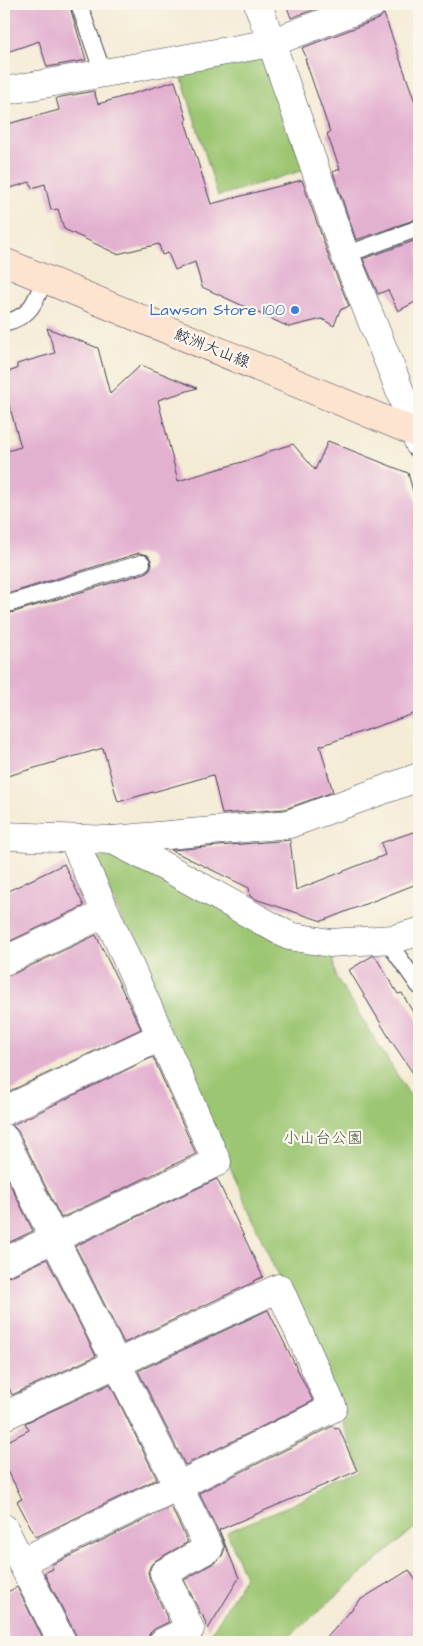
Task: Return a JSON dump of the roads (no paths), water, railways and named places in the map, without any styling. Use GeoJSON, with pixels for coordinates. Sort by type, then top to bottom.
{"type":"FeatureCollection","features":[{"type":"Feature","properties":{"kind":"main road","name":"鮫洲大山線"},"geometry":{"type":"LineString","coordinates":[[4,262],[418,437]]}},
{"type":"Feature","properties":{"kind":"street"},"geometry":{"type":"LineString","coordinates":[[258,4],[346,255],[418,437]]}},
{"type":"Feature","properties":{"kind":"street"},"geometry":{"type":"LineString","coordinates":[[4,91],[271,43],[372,4]]}},
{"type":"Feature","properties":{"kind":"street"},"geometry":{"type":"LineString","coordinates":[[4,836],[113,840],[288,824],[419,777]]}},
{"type":"Feature","properties":{"kind":"street"},"geometry":{"type":"LineString","coordinates":[[4,1262],[217,1162],[73,838]]}},
{"type":"Feature","properties":{"kind":"street"},"geometry":{"type":"LineString","coordinates":[[113,840],[173,870],[289,936],[330,943],[386,939],[419,932]]}},
{"type":"Feature","properties":{"kind":"street"},"geometry":{"type":"LineString","coordinates":[[4,960],[106,913]]}},
{"type":"Feature","properties":{"kind":"street"},"geometry":{"type":"LineString","coordinates":[[4,1111],[160,1037]]}},
{"type":"Feature","properties":{"kind":"street"},"geometry":{"type":"LineString","coordinates":[[4,1138],[209,1548],[164,1573],[190,1629],[163,1642]]}},
{"type":"Feature","properties":{"kind":"street"},"geometry":{"type":"LineString","coordinates":[[4,1416],[116,1362],[279,1288],[334,1408],[21,1562]]}},
{"type":"Feature","properties":{"kind":"street"},"geometry":{"type":"LineString","coordinates":[[4,1528],[62,1642]]}},
{"type":"Feature","properties":{"kind":"lane"},"geometry":{"type":"LineString","coordinates":[[79,4],[103,73]]}},
{"type":"Feature","properties":{"kind":"lane"},"geometry":{"type":"LineString","coordinates":[[346,255],[419,228]]}},
{"type":"Feature","properties":{"kind":"lane"},"geometry":{"type":"LineString","coordinates":[[4,323],[15,320],[32,308],[45,279]]}},
{"type":"Feature","properties":{"kind":"lane"},"geometry":{"type":"LineString","coordinates":[[4,605],[142,563]]}},
{"type":"Feature","properties":{"kind":"lane"},"geometry":{"type":"LineString","coordinates":[[386,939],[419,986]]}},
{"type":"Feature","properties":{"kind":"place","name":"Lawson Store 100"},"geometry":{"type":"Point","coordinates":[295,310]}},
{"type":"Feature","properties":{"kind":"park label","name":"小山台公園"},"geometry":{"type":"Point","coordinates":[323,1138]}}]}
